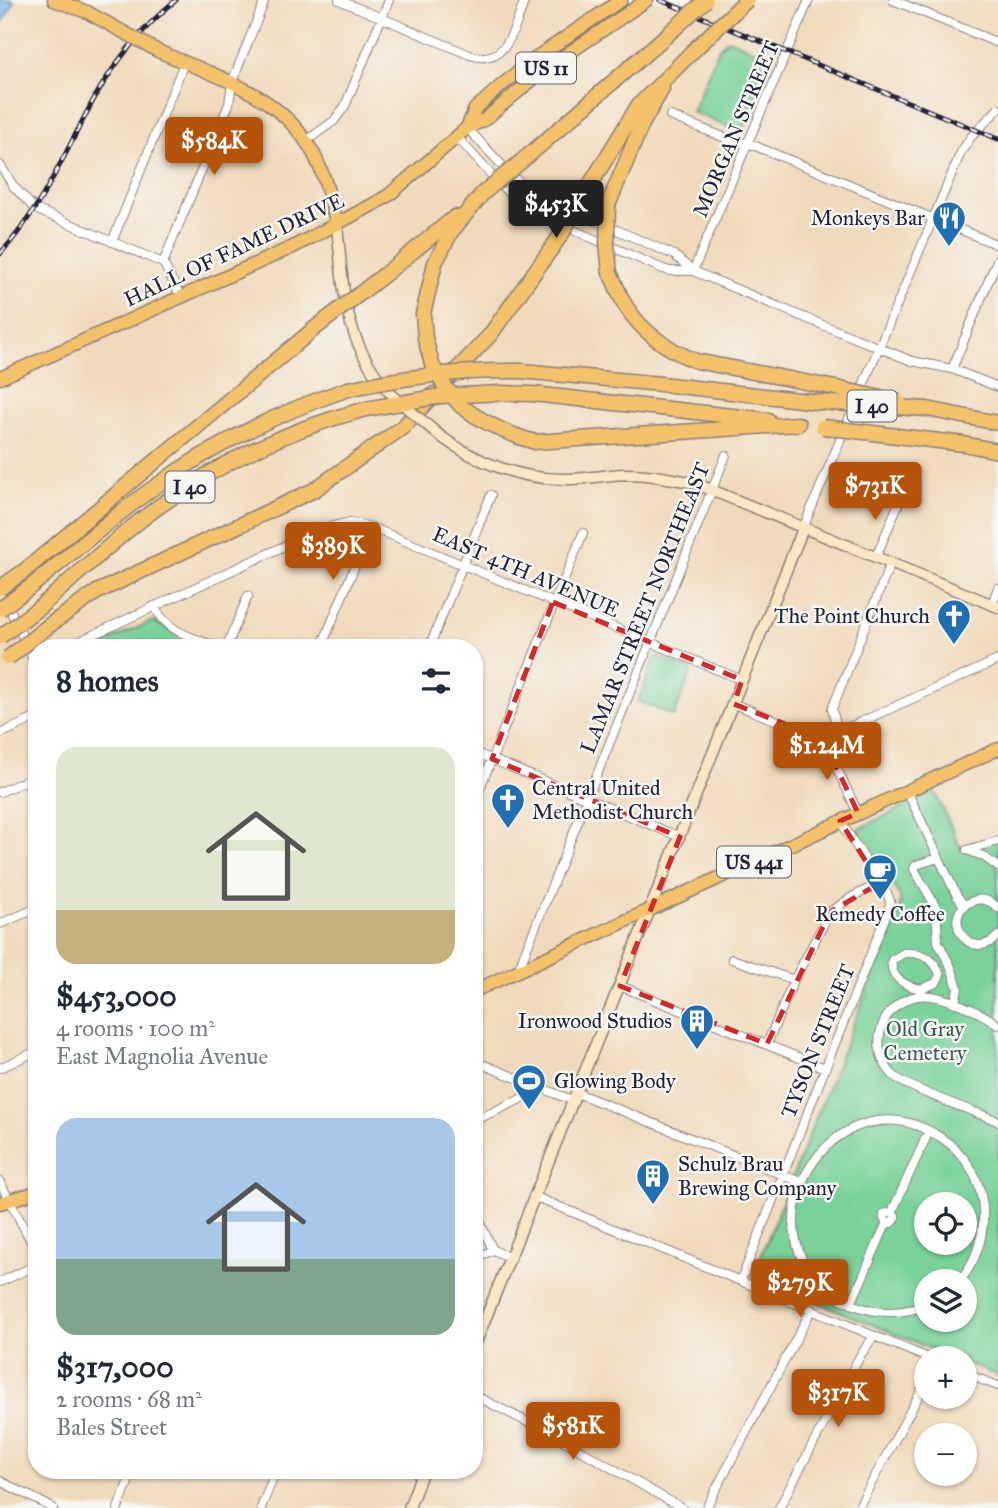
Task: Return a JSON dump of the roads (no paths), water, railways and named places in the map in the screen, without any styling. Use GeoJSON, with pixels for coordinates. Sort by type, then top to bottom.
{"type":"FeatureCollection","features":[{"type":"Feature","properties":{"kind":"highway"},"geometry":{"type":"LineString","coordinates":[[0,588],[23,572],[314,329],[530,155],[706,0]]}},
{"type":"Feature","properties":{"kind":"highway"},"geometry":{"type":"LineString","coordinates":[[31,639],[97,592],[314,490],[403,426],[491,335],[561,235],[638,106],[747,0]]}},
{"type":"Feature","properties":{"kind":"highway"},"geometry":{"type":"LineString","coordinates":[[674,71],[642,124],[608,205],[607,243],[610,273],[626,307],[646,331],[676,353],[696,361],[928,409]]}},
{"type":"Feature","properties":{"kind":"highway"},"geometry":{"type":"LineString","coordinates":[[483,194],[451,232],[435,263],[423,314],[425,338],[432,364],[445,387],[461,406],[485,424],[509,435],[535,442],[798,424]]}},
{"type":"Feature","properties":{"kind":"highway","name":"I 40"},"geometry":{"type":"LineString","coordinates":[[0,609],[150,491],[209,452],[255,426],[303,404],[348,389],[422,374],[480,370],[521,371],[817,402],[928,409],[998,423]]}},
{"type":"Feature","properties":{"kind":"highway","name":"I 40"},"geometry":{"type":"LineString","coordinates":[[0,637],[40,607],[145,516],[214,472],[252,449],[286,434],[366,409],[441,396],[533,394],[964,443],[998,451]]}},
{"type":"Feature","properties":{"kind":"highway"},"geometry":{"type":"LineString","coordinates":[[4,660],[28,642]]}},
{"type":"Feature","properties":{"kind":"main road"},"geometry":{"type":"LineString","coordinates":[[54,0],[87,12],[158,51],[232,82],[278,109],[295,126],[318,162],[337,225],[346,305],[353,334],[371,370],[393,396],[440,436],[475,458],[512,472],[556,479],[646,475],[673,478],[713,490],[995,605]]}},
{"type":"Feature","properties":{"kind":"main road"},"geometry":{"type":"LineString","coordinates":[[74,0],[87,12]]}},
{"type":"Feature","properties":{"kind":"main road","name":"HALL OF FAME DRIVE"},"geometry":{"type":"LineString","coordinates":[[0,378],[337,225],[389,195],[462,132],[484,120],[545,69],[648,0]]}},
{"type":"Feature","properties":{"kind":"main road","name":"HALL OF FAME DRIVE"},"geometry":{"type":"LineString","coordinates":[[462,132],[475,109],[502,85],[617,3]]}},
{"type":"Feature","properties":{"kind":"main road"},"geometry":{"type":"LineString","coordinates":[[483,1324],[804,526]]}},
{"type":"Feature","properties":{"kind":"main road","name":"US 441"},"geometry":{"type":"LineString","coordinates":[[483,987],[998,749]]}},
{"type":"Feature","properties":{"kind":"main road"},"geometry":{"type":"LineString","coordinates":[[5,1202],[28,1195]]}},
{"type":"Feature","properties":{"kind":"main road"},"geometry":{"type":"LineString","coordinates":[[409,1508],[420,1479]]}},
{"type":"Feature","properties":{"kind":"street"},"geometry":{"type":"LineString","coordinates":[[163,263],[229,104],[232,82],[265,0]]}},
{"type":"Feature","properties":{"kind":"street"},"geometry":{"type":"LineString","coordinates":[[339,0],[470,55],[488,58],[494,57],[507,43],[525,0]]}},
{"type":"Feature","properties":{"kind":"street"},"geometry":{"type":"LineString","coordinates":[[306,141],[339,116],[389,0]]}},
{"type":"Feature","properties":{"kind":"street","name":"MORGAN STREET"},"geometry":{"type":"LineString","coordinates":[[694,271],[809,0]]}},
{"type":"Feature","properties":{"kind":"street"},"geometry":{"type":"LineString","coordinates":[[893,0],[998,43]]}},
{"type":"Feature","properties":{"kind":"street"},"geometry":{"type":"LineString","coordinates":[[112,242],[184,63]]}},
{"type":"Feature","properties":{"kind":"street"},"geometry":{"type":"LineString","coordinates":[[804,526],[964,146],[998,109]]}},
{"type":"Feature","properties":{"kind":"street"},"geometry":{"type":"LineString","coordinates":[[670,116],[736,142],[748,143],[998,245]]}},
{"type":"Feature","properties":{"kind":"street"},"geometry":{"type":"LineString","coordinates":[[462,132],[501,186],[532,212],[663,269],[694,271]]}},
{"type":"Feature","properties":{"kind":"street"},"geometry":{"type":"LineString","coordinates":[[462,132],[514,178],[539,196],[674,255],[694,271],[912,361],[952,369],[998,387]]}},
{"type":"Feature","properties":{"kind":"street"},"geometry":{"type":"LineString","coordinates":[[0,165],[14,187],[35,209],[163,263],[181,297]]}},
{"type":"Feature","properties":{"kind":"street"},"geometry":{"type":"LineString","coordinates":[[952,369],[998,258]]}},
{"type":"Feature","properties":{"kind":"street","name":"LAMAR STREET NORTHEAST"},"geometry":{"type":"LineString","coordinates":[[518,970],[726,455]]}},
{"type":"Feature","properties":{"kind":"street"},"geometry":{"type":"LineString","coordinates":[[433,639],[491,495]]}},
{"type":"Feature","properties":{"kind":"street"},"geometry":{"type":"LineString","coordinates":[[876,557],[900,500]]}},
{"type":"Feature","properties":{"kind":"street","name":"EAST 4TH AVENUE"},"geometry":{"type":"LineString","coordinates":[[84,639],[332,525],[350,522],[371,527],[463,564],[742,680]]}},
{"type":"Feature","properties":{"kind":"street"},"geometry":{"type":"LineString","coordinates":[[325,639],[371,527]]}},
{"type":"Feature","properties":{"kind":"street"},"geometry":{"type":"LineString","coordinates":[[483,781],[583,533]]}},
{"type":"Feature","properties":{"kind":"street"},"geometry":{"type":"LineString","coordinates":[[838,731],[832,709],[891,562]]}},
{"type":"Feature","properties":{"kind":"street"},"geometry":{"type":"LineString","coordinates":[[0,588],[28,647]]}},
{"type":"Feature","properties":{"kind":"street"},"geometry":{"type":"LineString","coordinates":[[995,605],[998,589]]}},
{"type":"Feature","properties":{"kind":"street"},"geometry":{"type":"LineString","coordinates":[[230,639],[248,596]]}},
{"type":"Feature","properties":{"kind":"street"},"geometry":{"type":"LineString","coordinates":[[154,606],[161,620],[169,628],[196,639]]}},
{"type":"Feature","properties":{"kind":"street"},"geometry":{"type":"LineString","coordinates":[[822,738],[998,660]]}},
{"type":"Feature","properties":{"kind":"street"},"geometry":{"type":"LineString","coordinates":[[734,704],[822,738],[858,813]]}},
{"type":"Feature","properties":{"kind":"street"},"geometry":{"type":"LineString","coordinates":[[0,734],[28,721]]}},
{"type":"Feature","properties":{"kind":"street"},"geometry":{"type":"LineString","coordinates":[[483,756],[680,836]]}},
{"type":"Feature","properties":{"kind":"street"},"geometry":{"type":"LineString","coordinates":[[0,792],[28,780]]}},
{"type":"Feature","properties":{"kind":"street"},"geometry":{"type":"LineString","coordinates":[[907,791],[957,897],[964,905]]}},
{"type":"Feature","properties":{"kind":"street","name":"TYSON STREET"},"geometry":{"type":"LineString","coordinates":[[741,1280],[889,908],[890,901],[880,883],[840,821]]}},
{"type":"Feature","properties":{"kind":"street"},"geometry":{"type":"LineString","coordinates":[[998,841],[967,850],[983,856],[998,867]]}},
{"type":"Feature","properties":{"kind":"street"},"geometry":{"type":"LineString","coordinates":[[938,858],[916,865],[914,869],[935,903],[938,942],[958,988],[955,1003]]}},
{"type":"Feature","properties":{"kind":"street"},"geometry":{"type":"LineString","coordinates":[[767,1044],[794,981],[830,912],[880,883]]}},
{"type":"Feature","properties":{"kind":"street"},"geometry":{"type":"LineString","coordinates":[[997,939],[983,945],[969,942],[963,938],[957,918],[964,905],[977,899],[985,900],[998,908]]}},
{"type":"Feature","properties":{"kind":"street"},"geometry":{"type":"LineString","coordinates":[[0,924],[28,912]]}},
{"type":"Feature","properties":{"kind":"street"},"geometry":{"type":"LineString","coordinates":[[998,1025],[955,1003],[922,992],[903,982],[895,976],[891,965],[896,957],[912,953],[925,956],[938,969],[939,980],[922,992],[895,1006],[884,1020],[879,1039],[881,1057],[887,1068],[905,1083],[998,1121]]}},
{"type":"Feature","properties":{"kind":"street"},"geometry":{"type":"LineString","coordinates":[[732,959],[794,981]]}},
{"type":"Feature","properties":{"kind":"street"},"geometry":{"type":"LineString","coordinates":[[620,986],[825,1069]]}},
{"type":"Feature","properties":{"kind":"street"},"geometry":{"type":"LineString","coordinates":[[0,1068],[28,1055]]}},
{"type":"Feature","properties":{"kind":"street"},"geometry":{"type":"LineString","coordinates":[[483,1064],[801,1182]]}},
{"type":"Feature","properties":{"kind":"street"},"geometry":{"type":"LineString","coordinates":[[483,1117],[544,1088]]}},
{"type":"Feature","properties":{"kind":"street"},"geometry":{"type":"LineString","coordinates":[[914,1309],[885,1312],[851,1304],[832,1293],[816,1278],[801,1253],[795,1232],[794,1210],[801,1182],[815,1157],[835,1138],[860,1126],[888,1122],[909,1124],[929,1130],[958,1151],[972,1170],[981,1192],[984,1216],[982,1240],[968,1269]]}},
{"type":"Feature","properties":{"kind":"street"},"geometry":{"type":"LineString","coordinates":[[851,1304],[887,1222],[884,1214],[892,1212],[929,1130]]}},
{"type":"Feature","properties":{"kind":"street"},"geometry":{"type":"LineString","coordinates":[[0,1182],[5,1202],[28,1239]]}},
{"type":"Feature","properties":{"kind":"street"},"geometry":{"type":"LineString","coordinates":[[533,1196],[914,1352]]}},
{"type":"Feature","properties":{"kind":"street"},"geometry":{"type":"LineString","coordinates":[[483,1229],[493,1250],[509,1257]]}},
{"type":"Feature","properties":{"kind":"street"},"geometry":{"type":"LineString","coordinates":[[483,1255],[493,1250]]}},
{"type":"Feature","properties":{"kind":"street"},"geometry":{"type":"LineString","coordinates":[[0,1282],[28,1269]]}},
{"type":"Feature","properties":{"kind":"street"},"geometry":{"type":"LineString","coordinates":[[706,1508],[812,1309]]}},
{"type":"Feature","properties":{"kind":"street"},"geometry":{"type":"LineString","coordinates":[[779,1508],[860,1356],[874,1336]]}},
{"type":"Feature","properties":{"kind":"street"},"geometry":{"type":"LineString","coordinates":[[977,1378],[998,1386]]}},
{"type":"Feature","properties":{"kind":"street"},"geometry":{"type":"LineString","coordinates":[[483,1400],[559,1438],[682,1508]]}},
{"type":"Feature","properties":{"kind":"street"},"geometry":{"type":"LineString","coordinates":[[858,1508],[914,1404]]}},
{"type":"Feature","properties":{"kind":"street"},"geometry":{"type":"LineString","coordinates":[[118,1508],[129,1479]]}},
{"type":"Feature","properties":{"kind":"street"},"geometry":{"type":"LineString","coordinates":[[261,1508],[272,1479]]}},
{"type":"Feature","properties":{"kind":"street"},"geometry":{"type":"LineString","coordinates":[[0,1481],[53,1508]]}},
{"type":"Feature","properties":{"kind":"water"},"geometry":{"type":"Polygon","coordinates":[[[0,0],[14,2],[0,27],[0,0]]]}},
{"type":"Feature","properties":{"kind":"railway"},"geometry":{"type":"LineString","coordinates":[[0,254],[41,199],[111,72],[141,33],[176,0]]}},
{"type":"Feature","properties":{"kind":"railway"},"geometry":{"type":"LineString","coordinates":[[660,0],[998,139]]}},
{"type":"Feature","properties":{"kind":"place","name":"Monkeys Bar"},"geometry":{"type":"Point","coordinates":[949,248]}},
{"type":"Feature","properties":{"kind":"place","name":"The Point Church"},"geometry":{"type":"Point","coordinates":[954,646]}},
{"type":"Feature","properties":{"kind":"place","name":"Central United Methodist Church"},"geometry":{"type":"Point","coordinates":[508,830]}},
{"type":"Feature","properties":{"kind":"place","name":"Remedy Coffee"},"geometry":{"type":"Point","coordinates":[880,901]}},
{"type":"Feature","properties":{"kind":"place","name":"Ironwood Studios"},"geometry":{"type":"Point","coordinates":[697,1051]}},
{"type":"Feature","properties":{"kind":"place","name":"Glowing Body"},"geometry":{"type":"Point","coordinates":[529,1111]}},
{"type":"Feature","properties":{"kind":"place","name":"Schulz Brau Brewing Company"},"geometry":{"type":"Point","coordinates":[653,1206]}},
{"type":"Feature","properties":{"kind":"park label","name":"Old Gray Cemetery"},"geometry":{"type":"Point","coordinates":[925,1041]}}]}
